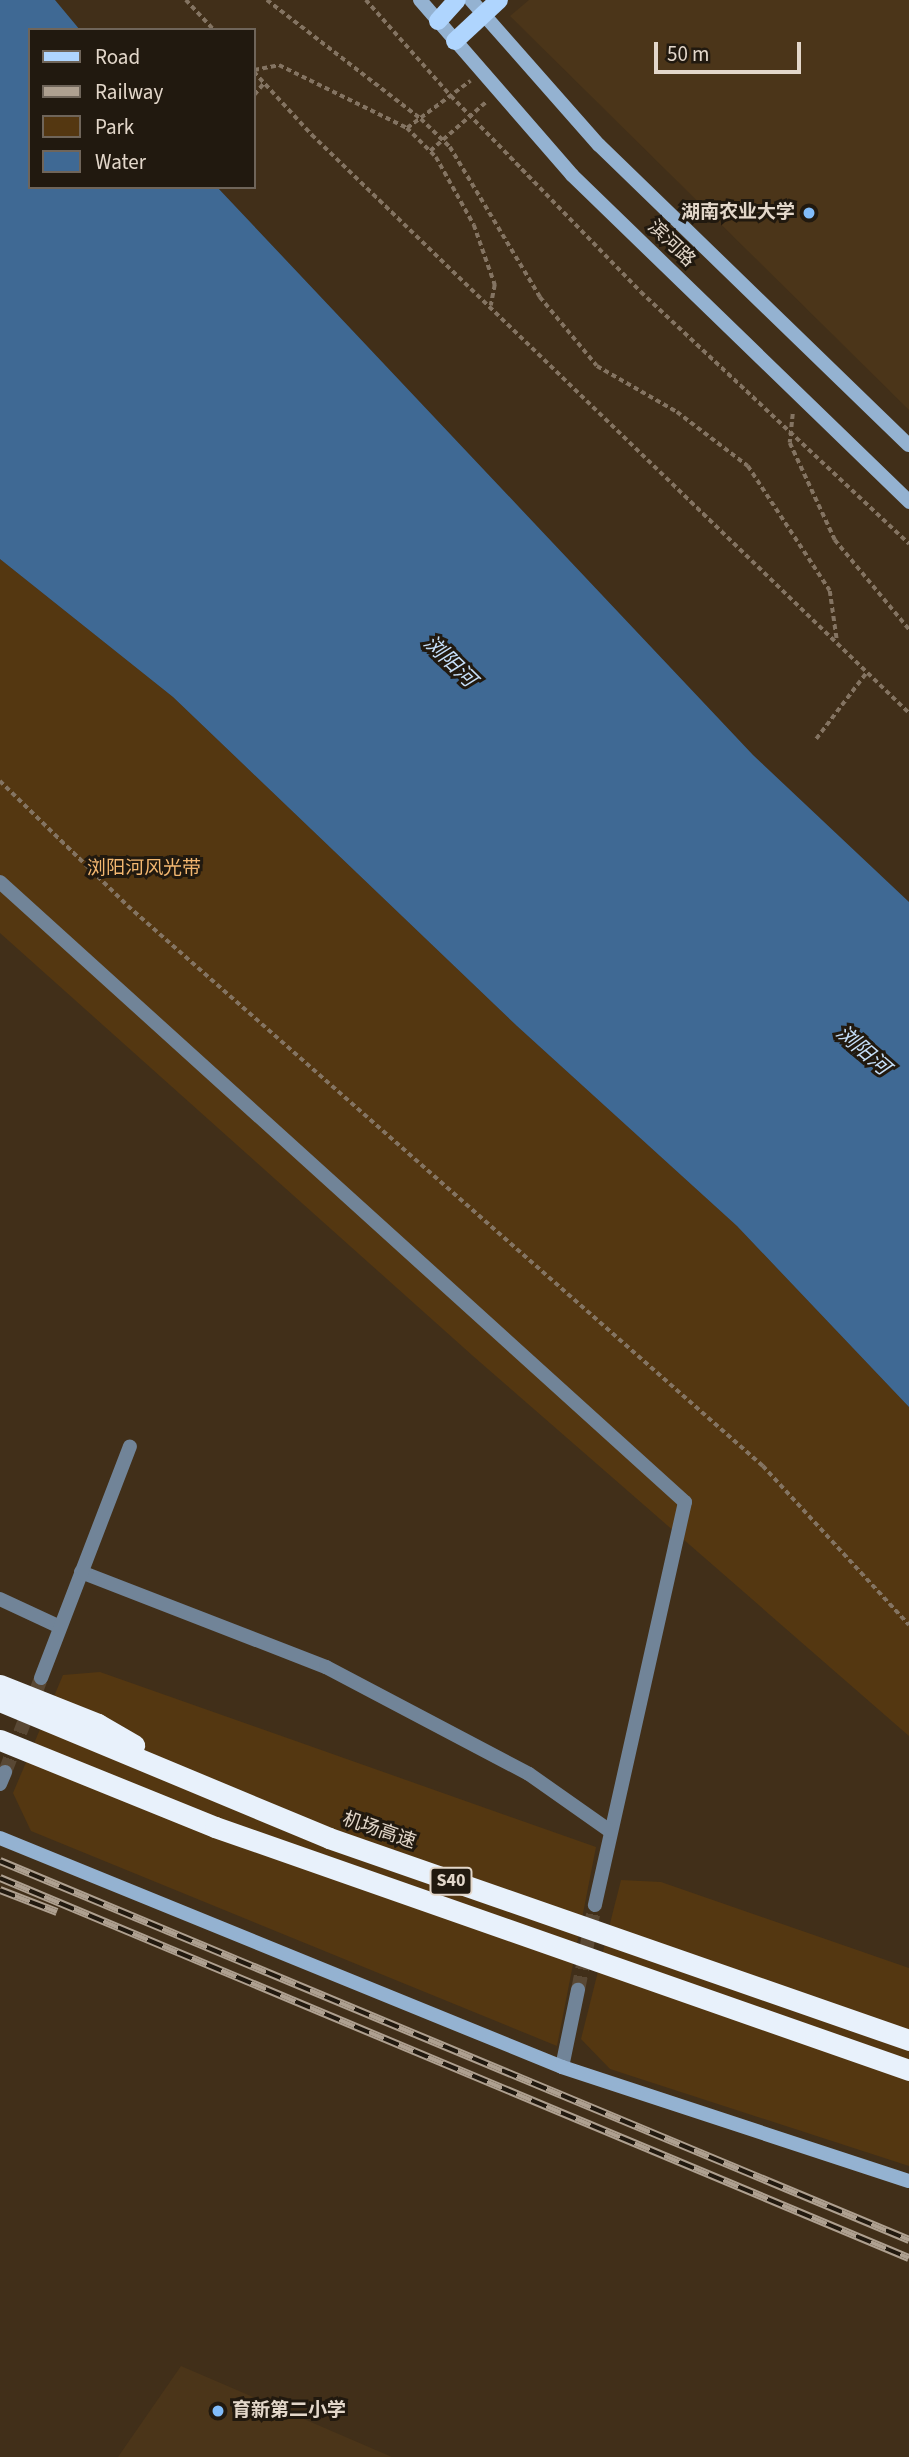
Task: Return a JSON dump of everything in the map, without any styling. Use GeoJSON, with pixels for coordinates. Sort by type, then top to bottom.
{"type":"FeatureCollection","features":[{"type":"Feature","properties":{"kind":"highway"},"geometry":{"type":"LineString","coordinates":[[0,1685],[98,1724],[215,1791]]}},
{"type":"Feature","properties":{"kind":"highway","name":"机场高速"},"geometry":{"type":"LineString","coordinates":[[0,1701],[329,1838],[909,2040]]}},
{"type":"Feature","properties":{"kind":"highway","name":"S40"},"geometry":{"type":"LineString","coordinates":[[0,1740],[215,1827],[909,2070]]}},
{"type":"Feature","properties":{"kind":"main road","name":"滨河路"},"geometry":{"type":"LineString","coordinates":[[420,0],[572,174],[909,502]]}},
{"type":"Feature","properties":{"kind":"main road"},"geometry":{"type":"LineString","coordinates":[[438,21],[457,0]]}},
{"type":"Feature","properties":{"kind":"main road","name":"滨河路"},"geometry":{"type":"LineString","coordinates":[[471,0],[599,145],[909,445]]}},
{"type":"Feature","properties":{"kind":"main road"},"geometry":{"type":"LineString","coordinates":[[455,41],[499,0]]}},
{"type":"Feature","properties":{"kind":"main road"},"geometry":{"type":"LineString","coordinates":[[0,1839],[562,2067],[909,2181]]}},
{"type":"Feature","properties":{"kind":"street"},"geometry":{"type":"LineString","coordinates":[[0,882],[685,1503],[595,1905]]}},
{"type":"Feature","properties":{"kind":"street"},"geometry":{"type":"LineString","coordinates":[[41,1678],[130,1446]]}},
{"type":"Feature","properties":{"kind":"street"},"geometry":{"type":"LineString","coordinates":[[81,1572],[326,1667],[528,1774],[610,1831]]}},
{"type":"Feature","properties":{"kind":"street"},"geometry":{"type":"LineString","coordinates":[[0,1599],[60,1627]]}},
{"type":"Feature","properties":{"kind":"street"},"geometry":{"type":"LineString","coordinates":[[562,2067],[578,1990]]}},
{"type":"Feature","properties":{"kind":"path"},"geometry":{"type":"LineString","coordinates":[[186,0],[212,28]]}},
{"type":"Feature","properties":{"kind":"path"},"geometry":{"type":"LineString","coordinates":[[194,0],[194,9]]}},
{"type":"Feature","properties":{"kind":"path"},"geometry":{"type":"LineString","coordinates":[[267,0],[421,119],[444,141],[540,297],[597,366],[677,412],[748,466],[830,591],[837,642]]}},
{"type":"Feature","properties":{"kind":"path"},"geometry":{"type":"LineString","coordinates":[[366,0],[451,96],[640,292],[909,544]]}},
{"type":"Feature","properties":{"kind":"path"},"geometry":{"type":"LineString","coordinates":[[256,71],[279,65],[407,128],[430,151],[474,225],[495,285],[490,307]]}},
{"type":"Feature","properties":{"kind":"path"},"geometry":{"type":"LineString","coordinates":[[407,128],[482,72]]}},
{"type":"Feature","properties":{"kind":"path"},"geometry":{"type":"LineString","coordinates":[[256,73],[490,307],[909,713]]}},
{"type":"Feature","properties":{"kind":"path"},"geometry":{"type":"LineString","coordinates":[[256,92],[264,83]]}},
{"type":"Feature","properties":{"kind":"path"},"geometry":{"type":"LineString","coordinates":[[430,151],[499,91]]}},
{"type":"Feature","properties":{"kind":"path"},"geometry":{"type":"LineString","coordinates":[[794,390],[790,443],[835,540],[909,629]]}},
{"type":"Feature","properties":{"kind":"path"},"geometry":{"type":"LineString","coordinates":[[816,739],[867,672]]}},
{"type":"Feature","properties":{"kind":"path"},"geometry":{"type":"LineString","coordinates":[[0,781],[138,915],[763,1466],[909,1625]]}},
{"type":"Feature","properties":{"kind":"shaded area","name":"湖南农业大学"},"geometry":{"type":"Polygon","coordinates":[[[529,0],[909,0],[909,410],[510,16],[529,0]]]}},
{"type":"Feature","properties":{"kind":"shaded area","name":"育新第二小学"},"geometry":{"type":"Polygon","coordinates":[[[181,2366],[392,2457],[118,2457],[181,2366]]]}},
{"type":"Feature","properties":{"kind":"green space","name":"浏阳河风光带"},"geometry":{"type":"Polygon","coordinates":[[[0,559],[173,697],[517,1026],[737,1226],[909,1407],[909,1736],[473,1356],[0,933],[0,559]]]}},
{"type":"Feature","properties":{"kind":"green space"},"geometry":{"type":"Polygon","coordinates":[[[100,1672],[596,1847],[557,2046],[31,1831],[13,1793],[63,1675],[100,1672]]]}},
{"type":"Feature","properties":{"kind":"green space"},"geometry":{"type":"Polygon","coordinates":[[[621,1880],[661,1882],[909,1968],[909,2166],[610,2069],[581,2039],[621,1880]]]}},
{"type":"Feature","properties":{"kind":"water","name":"浏阳河"},"geometry":{"type":"Polygon","coordinates":[[[0,0],[55,0],[78,28],[28,28],[28,189],[219,189],[753,755],[909,902],[909,1407],[737,1226],[517,1026],[173,697],[0,559],[0,0]]]}},
{"type":"Feature","properties":{"kind":"tunnel"},"geometry":{"type":"LineString","coordinates":[[5,1772],[41,1678]]}},
{"type":"Feature","properties":{"kind":"tunnel"},"geometry":{"type":"LineString","coordinates":[[578,1990],[595,1905]]}},
{"type":"Feature","properties":{"kind":"railway"},"geometry":{"type":"LineString","coordinates":[[0,1861],[909,2240]]}},
{"type":"Feature","properties":{"kind":"railway"},"geometry":{"type":"LineString","coordinates":[[0,1878],[909,2258]]}},
{"type":"Feature","properties":{"kind":"railway"},"geometry":{"type":"LineString","coordinates":[[0,1890],[57,1912]]}},
{"type":"Feature","properties":{"kind":"place","name":"湖南农业大学"},"geometry":{"type":"Point","coordinates":[809,213]}},
{"type":"Feature","properties":{"kind":"place","name":"育新第二小学"},"geometry":{"type":"Point","coordinates":[218,2411]}}]}
